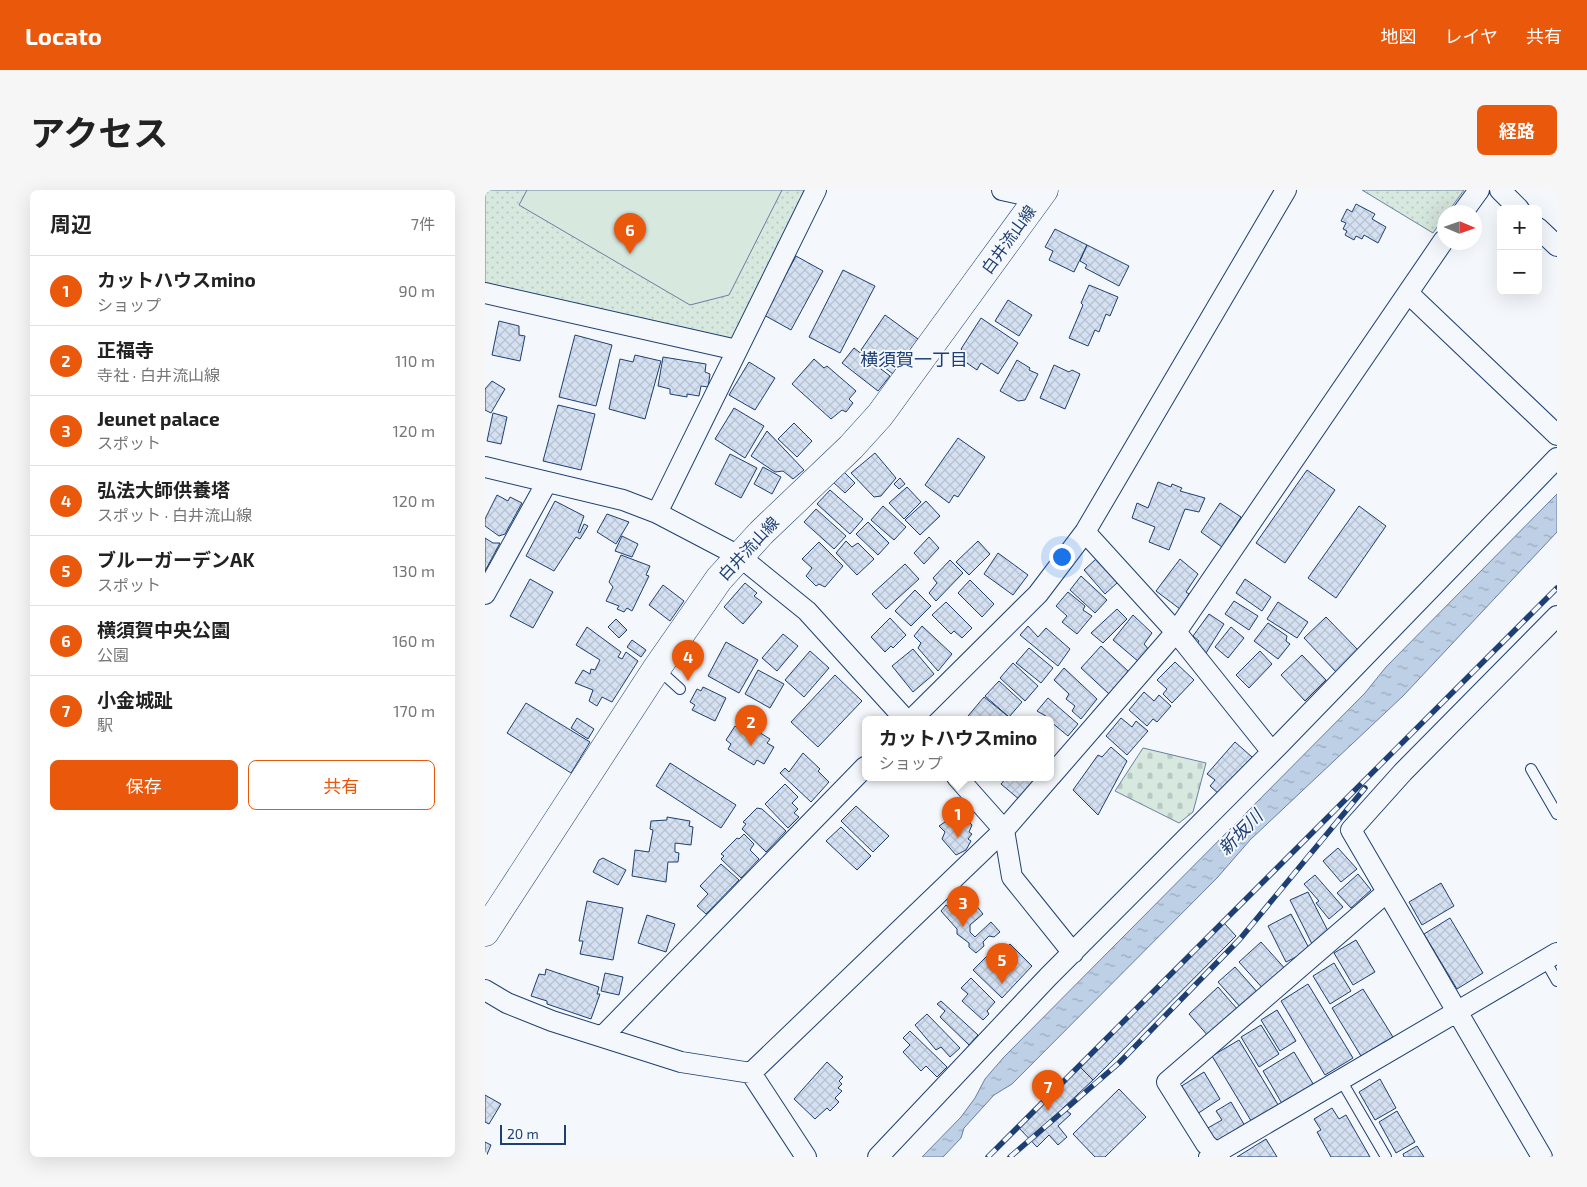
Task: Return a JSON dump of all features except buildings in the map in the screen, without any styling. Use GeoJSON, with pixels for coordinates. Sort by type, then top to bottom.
{"type":"FeatureCollection","features":[{"type":"Feature","properties":{"kind":"main road","name":"白井流山線"},"geometry":{"type":"LineString","coordinates":[[485,932],[657,668],[719,579],[761,532],[851,448],[880,416],[1041,194]]}},
{"type":"Feature","properties":{"kind":"street"},"geometry":{"type":"LineString","coordinates":[[657,513],[816,190]]}},
{"type":"Feature","properties":{"kind":"street"},"geometry":{"type":"LineString","coordinates":[[1002,190],[1041,194]]}},
{"type":"Feature","properties":{"kind":"street"},"geometry":{"type":"LineString","coordinates":[[915,716],[1038,594],[1085,532],[1286,190]]}},
{"type":"Feature","properties":{"kind":"street"},"geometry":{"type":"LineString","coordinates":[[1468,205],[1479,190]]}},
{"type":"Feature","properties":{"kind":"street"},"geometry":{"type":"LineString","coordinates":[[1500,190],[1515,205]]}},
{"type":"Feature","properties":{"kind":"street"},"geometry":{"type":"LineString","coordinates":[[1542,232],[1557,246]]}},
{"type":"Feature","properties":{"kind":"street"},"geometry":{"type":"LineString","coordinates":[[1054,771],[1176,632],[1438,250]]}},
{"type":"Feature","properties":{"kind":"street"},"geometry":{"type":"LineString","coordinates":[[485,293],[737,350]]}},
{"type":"Feature","properties":{"kind":"street"},"geometry":{"type":"LineString","coordinates":[[1408,293],[1557,435]]}},
{"type":"Feature","properties":{"kind":"street"},"geometry":{"type":"LineString","coordinates":[[878,1157],[1048,977],[1271,752],[1557,458]]}},
{"type":"Feature","properties":{"kind":"street"},"geometry":{"type":"LineString","coordinates":[[485,467],[623,500],[657,513],[739,556],[807,611],[902,716]]}},
{"type":"Feature","properties":{"kind":"street"},"geometry":{"type":"LineString","coordinates":[[485,594],[547,482]]}},
{"type":"Feature","properties":{"kind":"street"},"geometry":{"type":"LineString","coordinates":[[1085,532],[1176,632],[1271,752]]}},
{"type":"Feature","properties":{"kind":"street"},"geometry":{"type":"LineString","coordinates":[[1541,1157],[1351,830],[1403,772],[1557,616]]}},
{"type":"Feature","properties":{"kind":"street"},"geometry":{"type":"LineString","coordinates":[[603,1036],[862,769]]}},
{"type":"Feature","properties":{"kind":"street"},"geometry":{"type":"LineString","coordinates":[[961,781],[1004,830],[1012,877],[1073,953]]}},
{"type":"Feature","properties":{"kind":"street"},"geometry":{"type":"LineString","coordinates":[[751,1073],[1004,830],[1046,781]]}},
{"type":"Feature","properties":{"kind":"street"},"geometry":{"type":"LineString","coordinates":[[1387,892],[1167,1082],[1205,1144],[1215,1156],[1551,957]]}},
{"type":"Feature","properties":{"kind":"street"},"geometry":{"type":"LineString","coordinates":[[485,990],[507,1003],[552,1021],[681,1062],[751,1073],[806,1157]]}},
{"type":"Feature","properties":{"kind":"lane"},"geometry":{"type":"LineString","coordinates":[[657,668],[680,689]]}},
{"type":"Feature","properties":{"kind":"lane"},"geometry":{"type":"LineString","coordinates":[[1531,769],[1557,814]]}},
{"type":"Feature","properties":{"kind":"lane"},"geometry":{"type":"LineString","coordinates":[[1551,957],[1557,981]]}},
{"type":"Feature","properties":{"kind":"lane"},"geometry":{"type":"LineString","coordinates":[[1341,1080],[1386,1157]]}},
{"type":"Feature","properties":{"kind":"green space"},"geometry":{"type":"Polygon","coordinates":[[[485,190],[805,190],[734,343],[485,284],[485,190]]]}},
{"type":"Feature","properties":{"kind":"green space"},"geometry":{"type":"Polygon","coordinates":[[[527,190],[782,190],[729,295],[690,305],[519,205],[527,190]]]}},
{"type":"Feature","properties":{"kind":"green space"},"geometry":{"type":"Polygon","coordinates":[[[1362,190],[1464,190],[1453,205],[1437,205],[1437,227],[1433,233],[1362,190]]]}},
{"type":"Feature","properties":{"kind":"green space"},"geometry":{"type":"Polygon","coordinates":[[[1143,748],[1206,763],[1193,812],[1179,823],[1115,791],[1143,748]]]}},
{"type":"Feature","properties":{"kind":"water","name":"新坂川"},"geometry":{"type":"Polygon","coordinates":[[[1557,494],[1557,532],[1403,696],[1250,840],[1217,878],[1012,1084],[994,1095],[964,1128],[961,1138],[943,1157],[922,1157],[961,1117],[975,1098],[985,1079],[1004,1057],[1365,693],[1386,667],[1557,494]]]}},
{"type":"Feature","properties":{"kind":"railway"},"geometry":{"type":"LineString","coordinates":[[988,1157],[1557,588]]}},
{"type":"Feature","properties":{"kind":"railway"},"geometry":{"type":"LineString","coordinates":[[1010,1157],[1119,1063],[1240,939],[1365,788]]}},
{"type":"Feature","properties":{"kind":"place","name":"横須賀中央公園"},"geometry":{"type":"Point","coordinates":[630,254]}},
{"type":"Feature","properties":{"kind":"place","name":"弘法大師供養塔"},"geometry":{"type":"Point","coordinates":[688,681]}},
{"type":"Feature","properties":{"kind":"place","name":"正福寺"},"geometry":{"type":"Point","coordinates":[751,746]}},
{"type":"Feature","properties":{"kind":"place","name":"カットハウスmino"},"geometry":{"type":"Point","coordinates":[958,838]}},
{"type":"Feature","properties":{"kind":"place","name":"Jeunet palace"},"geometry":{"type":"Point","coordinates":[963,927]}},
{"type":"Feature","properties":{"kind":"place","name":"ブルーガーデンAK"},"geometry":{"type":"Point","coordinates":[1002,984]}},
{"type":"Feature","properties":{"kind":"place","name":"小金城趾"},"geometry":{"type":"Point","coordinates":[1048,1111]}},
{"type":"Feature","properties":{"kind":"district","name":"横須賀一丁目"},"geometry":{"type":"Point","coordinates":[914,359]}}]}
